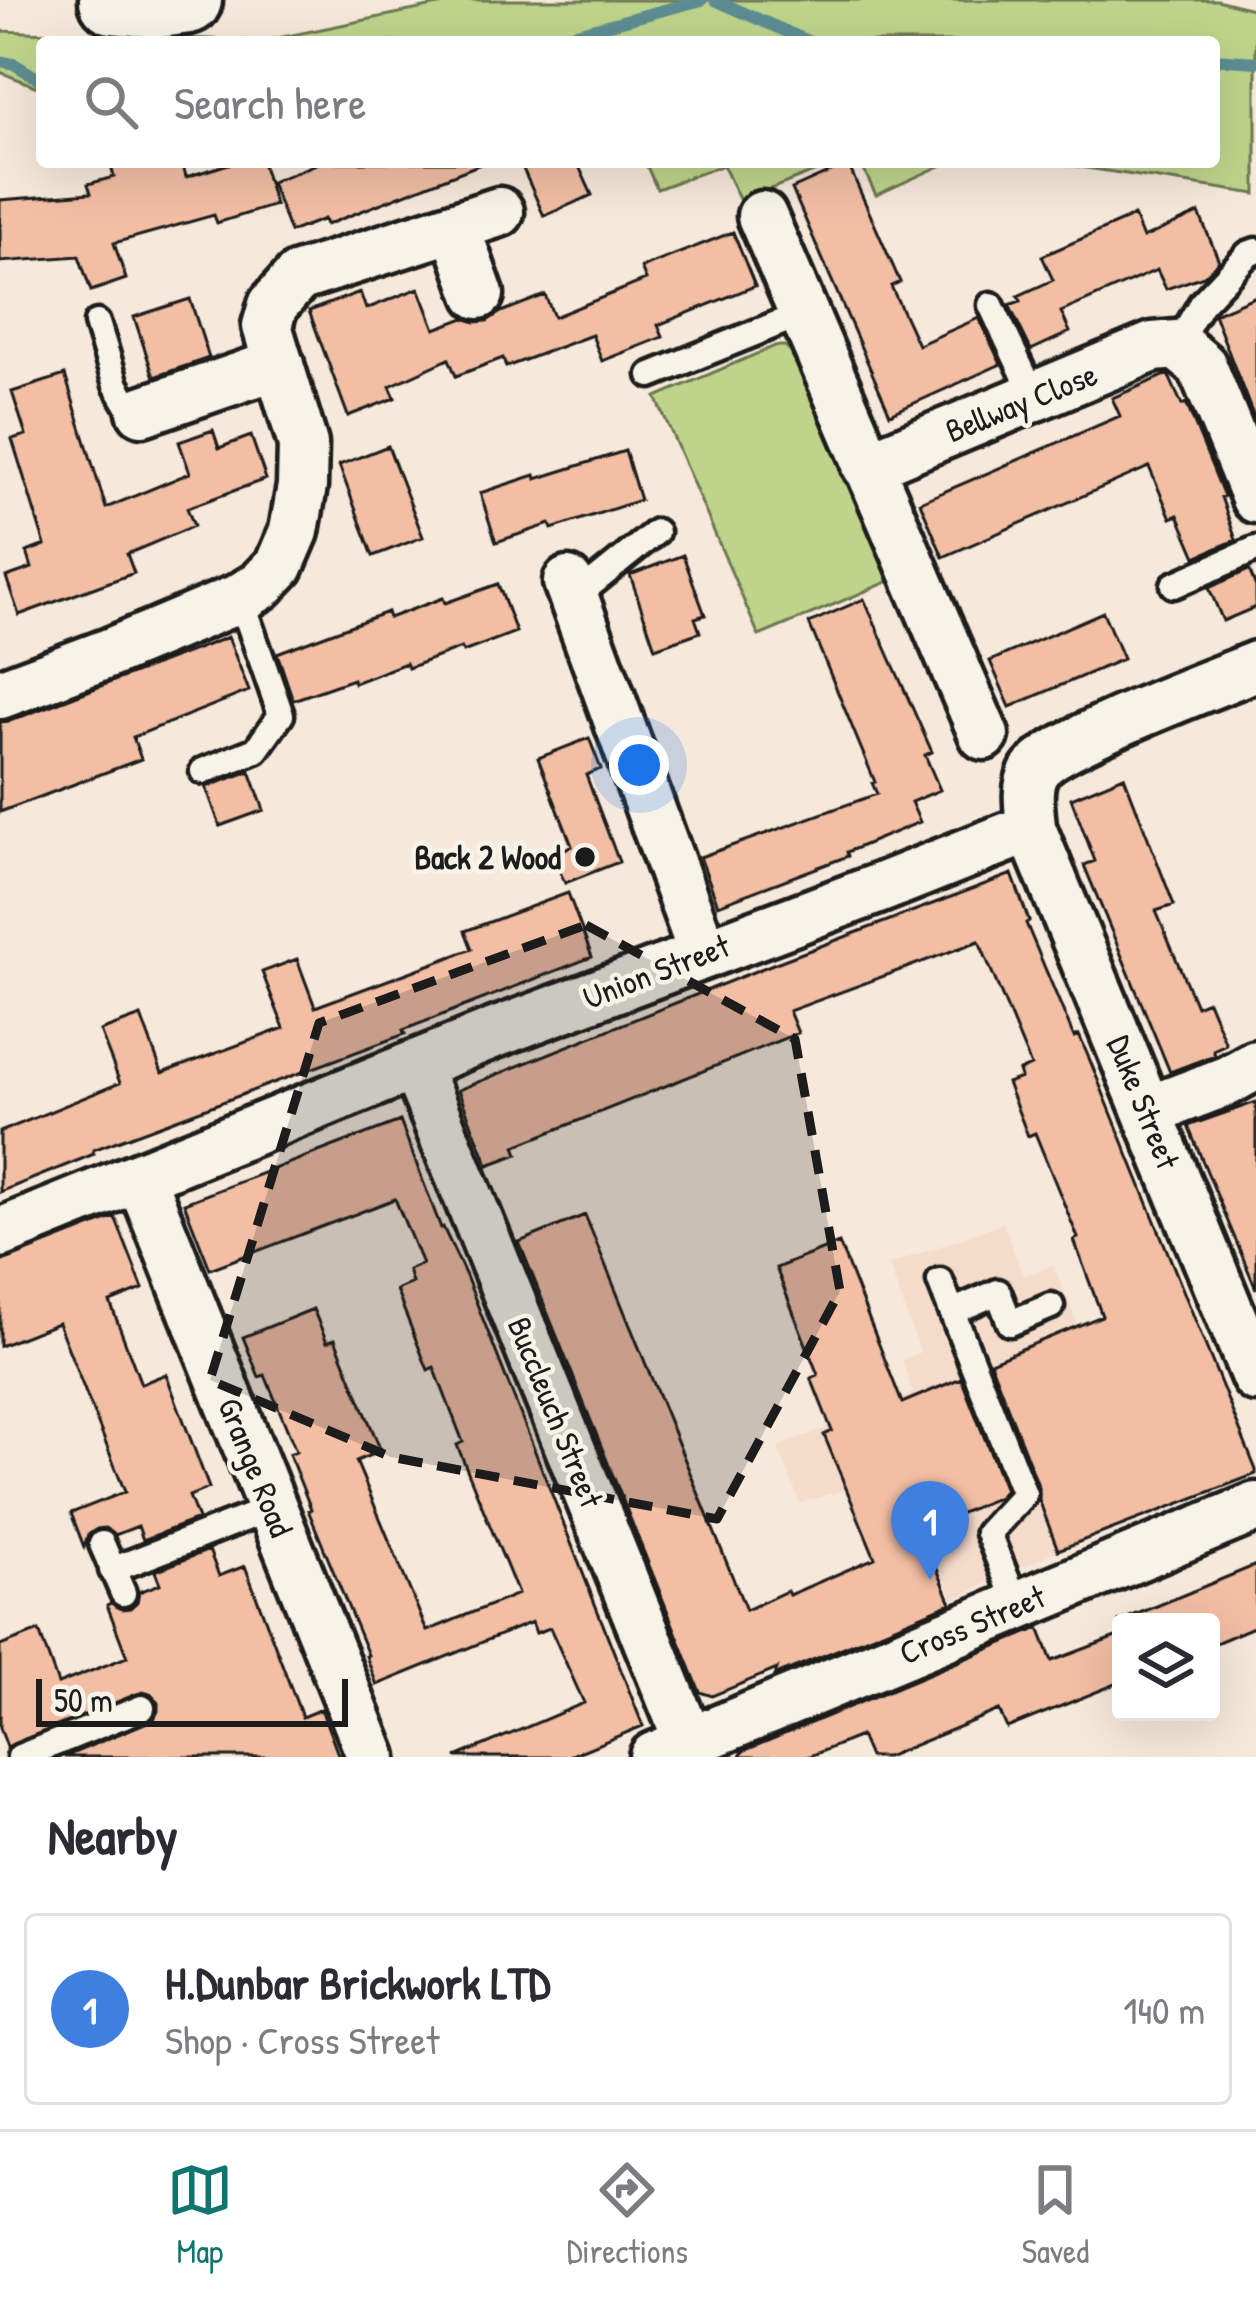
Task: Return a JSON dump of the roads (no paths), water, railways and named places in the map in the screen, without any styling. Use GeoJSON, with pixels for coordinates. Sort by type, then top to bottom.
{"type":"FeatureCollection","features":[{"type":"Feature","properties":{"kind":"street"},"geometry":{"type":"LineString","coordinates":[[762,216],[985,735]]}},
{"type":"Feature","properties":{"kind":"street"},"geometry":{"type":"LineString","coordinates":[[0,694],[240,598],[279,566],[294,531],[303,444],[267,326],[273,305],[298,277],[477,219],[479,294]]}},
{"type":"Feature","properties":{"kind":"street"},"geometry":{"type":"LineString","coordinates":[[1177,345],[1202,366],[1256,498]]}},
{"type":"Feature","properties":{"kind":"street","name":"Bellway Close"},"geometry":{"type":"LineString","coordinates":[[867,466],[1153,347],[1177,345]]}},
{"type":"Feature","properties":{"kind":"street"},"geometry":{"type":"LineString","coordinates":[[142,411],[279,364]]}},
{"type":"Feature","properties":{"kind":"street"},"geometry":{"type":"LineString","coordinates":[[573,596],[703,953]]}},
{"type":"Feature","properties":{"kind":"street"},"geometry":{"type":"LineString","coordinates":[[1031,828],[1028,785],[1037,766],[1080,740],[1256,666]]}},
{"type":"Feature","properties":{"kind":"street","name":"Union Street"},"geometry":{"type":"LineString","coordinates":[[0,1233],[492,1034],[1031,828]]}},
{"type":"Feature","properties":{"kind":"street","name":"Duke Street"},"geometry":{"type":"LineString","coordinates":[[1031,828],[1256,1377]]}},
{"type":"Feature","properties":{"kind":"street"},"geometry":{"type":"LineString","coordinates":[[1148,1111],[1256,1065]]}},
{"type":"Feature","properties":{"kind":"street","name":"Buccleuch Street"},"geometry":{"type":"LineString","coordinates":[[416,1066],[679,1752]]}},
{"type":"Feature","properties":{"kind":"street","name":"Grange Road"},"geometry":{"type":"LineString","coordinates":[[140,1177],[372,1757]]}},
{"type":"Feature","properties":{"kind":"street","name":"Cross Street"},"geometry":{"type":"LineString","coordinates":[[679,1752],[1256,1507]]}},
{"type":"Feature","properties":{"kind":"lane"},"geometry":{"type":"LineString","coordinates":[[1177,345],[1201,304],[1256,251]]}},
{"type":"Feature","properties":{"kind":"lane"},"geometry":{"type":"LineString","coordinates":[[991,305],[1034,396]]}},
{"type":"Feature","properties":{"kind":"lane"},"geometry":{"type":"LineString","coordinates":[[651,376],[803,313]]}},
{"type":"Feature","properties":{"kind":"lane"},"geometry":{"type":"LineString","coordinates":[[97,322],[116,385],[129,407],[142,411]]}},
{"type":"Feature","properties":{"kind":"lane"},"geometry":{"type":"LineString","coordinates":[[573,596],[656,532]]}},
{"type":"Feature","properties":{"kind":"lane"},"geometry":{"type":"LineString","coordinates":[[1174,585],[1256,549]]}},
{"type":"Feature","properties":{"kind":"lane"},"geometry":{"type":"LineString","coordinates":[[203,771],[256,750],[281,715],[240,598]]}},
{"type":"Feature","properties":{"kind":"lane"},"geometry":{"type":"LineString","coordinates":[[940,1280],[1024,1494],[988,1533],[1016,1605]]}},
{"type":"Feature","properties":{"kind":"lane"},"geometry":{"type":"LineString","coordinates":[[952,1312],[998,1292],[1010,1323],[1051,1306]]}},
{"type":"Feature","properties":{"kind":"lane"},"geometry":{"type":"LineString","coordinates":[[103,1544],[117,1581],[272,1508]]}},
{"type":"Feature","properties":{"kind":"lane"},"geometry":{"type":"LineString","coordinates":[[20,1757],[142,1708]]}},
{"type":"Feature","properties":{"kind":"waterway"},"geometry":{"type":"LineString","coordinates":[[565,36],[702,0]]}},
{"type":"Feature","properties":{"kind":"waterway"},"geometry":{"type":"LineString","coordinates":[[715,0],[796,36]]}},
{"type":"Feature","properties":{"kind":"waterway"},"geometry":{"type":"LineString","coordinates":[[1220,59],[1256,62]]}},
{"type":"Feature","properties":{"kind":"waterway"},"geometry":{"type":"LineString","coordinates":[[0,61],[36,77]]}},
{"type":"Feature","properties":{"kind":"place","name":"Back 2 Wood"},"geometry":{"type":"Point","coordinates":[585,857]}},
{"type":"Feature","properties":{"kind":"place","name":"H.Dunbar Brickwork LTD"},"geometry":{"type":"Point","coordinates":[930,1580]}}]}
